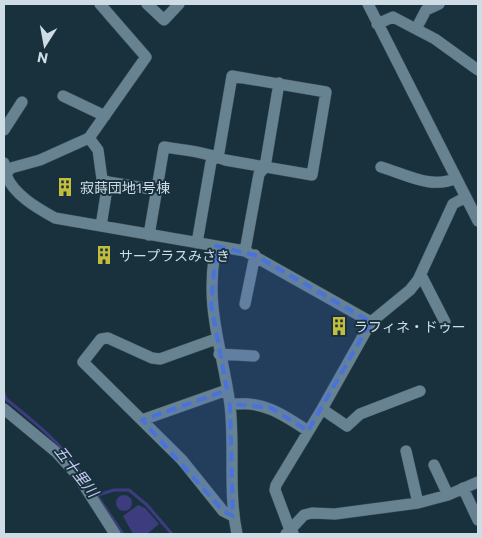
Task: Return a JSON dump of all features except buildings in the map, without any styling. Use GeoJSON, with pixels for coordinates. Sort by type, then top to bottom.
{"type":"FeatureCollection","features":[{"type":"Feature","properties":{"kind":"street"},"geometry":{"type":"LineString","coordinates":[[5,176],[11,168],[40,160],[89,138],[146,57],[100,4]]}},
{"type":"Feature","properties":{"kind":"street"},"geometry":{"type":"LineString","coordinates":[[147,4],[164,20],[179,4]]}},
{"type":"Feature","properties":{"kind":"street"},"geometry":{"type":"LineString","coordinates":[[368,4],[456,178],[476,213]]}},
{"type":"Feature","properties":{"kind":"street"},"geometry":{"type":"LineString","coordinates":[[416,29],[426,10],[439,4]]}},
{"type":"Feature","properties":{"kind":"street"},"geometry":{"type":"LineString","coordinates":[[377,24],[393,17],[436,39],[478,70]]}},
{"type":"Feature","properties":{"kind":"street"},"geometry":{"type":"LineString","coordinates":[[149,235],[164,147],[216,156],[265,167],[312,175],[326,92],[232,76],[219,152],[216,156],[211,162],[197,243]]}},
{"type":"Feature","properties":{"kind":"street"},"geometry":{"type":"LineString","coordinates":[[245,304],[259,174],[265,167],[279,83]]}},
{"type":"Feature","properties":{"kind":"street"},"geometry":{"type":"LineString","coordinates":[[63,96],[105,116]]}},
{"type":"Feature","properties":{"kind":"street"},"geometry":{"type":"LineString","coordinates":[[4,130],[22,102]]}},
{"type":"Feature","properties":{"kind":"street"},"geometry":{"type":"LineString","coordinates":[[89,138],[98,150],[102,179],[108,182],[157,190]]}},
{"type":"Feature","properties":{"kind":"street"},"geometry":{"type":"LineString","coordinates":[[4,163],[5,176],[21,195],[36,208],[55,218],[250,253],[371,322]]}},
{"type":"Feature","properties":{"kind":"street"},"geometry":{"type":"LineString","coordinates":[[381,167],[440,184],[456,178]]}},
{"type":"Feature","properties":{"kind":"street"},"geometry":{"type":"LineString","coordinates":[[101,226],[108,182]]}},
{"type":"Feature","properties":{"kind":"street"},"geometry":{"type":"LineString","coordinates":[[291,533],[275,490],[276,485],[322,410],[371,322],[410,290],[421,275],[453,204],[466,197]]}},
{"type":"Feature","properties":{"kind":"street"},"geometry":{"type":"LineString","coordinates":[[216,246],[211,305],[230,405],[233,516],[237,534]]}},
{"type":"Feature","properties":{"kind":"street"},"geometry":{"type":"LineString","coordinates":[[421,275],[445,322]]}},
{"type":"Feature","properties":{"kind":"street"},"geometry":{"type":"LineString","coordinates":[[216,339],[160,359],[152,358],[108,338],[101,339],[83,362],[182,460],[224,512],[233,516]]}},
{"type":"Feature","properties":{"kind":"street"},"geometry":{"type":"LineString","coordinates":[[220,354],[254,356]]}},
{"type":"Feature","properties":{"kind":"street"},"geometry":{"type":"LineString","coordinates":[[142,420],[227,390]]}},
{"type":"Feature","properties":{"kind":"street"},"geometry":{"type":"LineString","coordinates":[[322,410],[348,426],[360,414],[420,391]]}},
{"type":"Feature","properties":{"kind":"street"},"geometry":{"type":"LineString","coordinates":[[230,405],[255,405],[270,408],[308,431]]}},
{"type":"Feature","properties":{"kind":"street"},"geometry":{"type":"LineString","coordinates":[[4,409],[10,416],[56,452],[78,476],[115,534]]}},
{"type":"Feature","properties":{"kind":"street"},"geometry":{"type":"LineString","coordinates":[[406,451],[418,503]]}},
{"type":"Feature","properties":{"kind":"street"},"geometry":{"type":"LineString","coordinates":[[434,465],[448,495]]}},
{"type":"Feature","properties":{"kind":"street"},"geometry":{"type":"LineString","coordinates":[[291,533],[304,515],[312,513],[335,514],[418,503],[448,495],[478,482]]}},
{"type":"Feature","properties":{"kind":"street"},"geometry":{"type":"LineString","coordinates":[[463,488],[478,520]]}},
{"type":"Feature","properties":{"kind":"highlighted area"},"geometry":{"type":"Polygon","coordinates":[[[216,246],[255,255],[371,322],[308,431],[271,408],[230,404],[233,516],[223,511],[142,420],[227,390],[211,305],[216,246]]]}},
{"type":"Feature","properties":{"kind":"shaded area"},"geometry":{"type":"Polygon","coordinates":[[[121,495],[127,495],[132,500],[130,509],[121,511],[116,506],[116,500],[121,495]]]}},
{"type":"Feature","properties":{"kind":"shaded area"},"geometry":{"type":"Polygon","coordinates":[[[138,505],[145,508],[159,524],[147,534],[133,534],[123,516],[138,505]]]}},
{"type":"Feature","properties":{"kind":"waterway","name":"五十里川"},"geometry":{"type":"LineString","coordinates":[[4,393],[6,399],[36,423],[79,470]]}},
{"type":"Feature","properties":{"kind":"waterway","name":"五十里川"},"geometry":{"type":"LineString","coordinates":[[86,479],[123,534]]}},
{"type":"Feature","properties":{"kind":"waterway"},"geometry":{"type":"LineString","coordinates":[[98,495],[114,490],[129,490],[147,505],[172,534]]}},
{"type":"Feature","properties":{"kind":"place","name":"寂蒔団地1号棟"},"geometry":{"type":"Point","coordinates":[65,187]}},
{"type":"Feature","properties":{"kind":"place","name":"サープラスみさき"},"geometry":{"type":"Point","coordinates":[104,255]}},
{"type":"Feature","properties":{"kind":"place","name":"ラフィネ・ドゥー"},"geometry":{"type":"Point","coordinates":[339,326]}}]}
